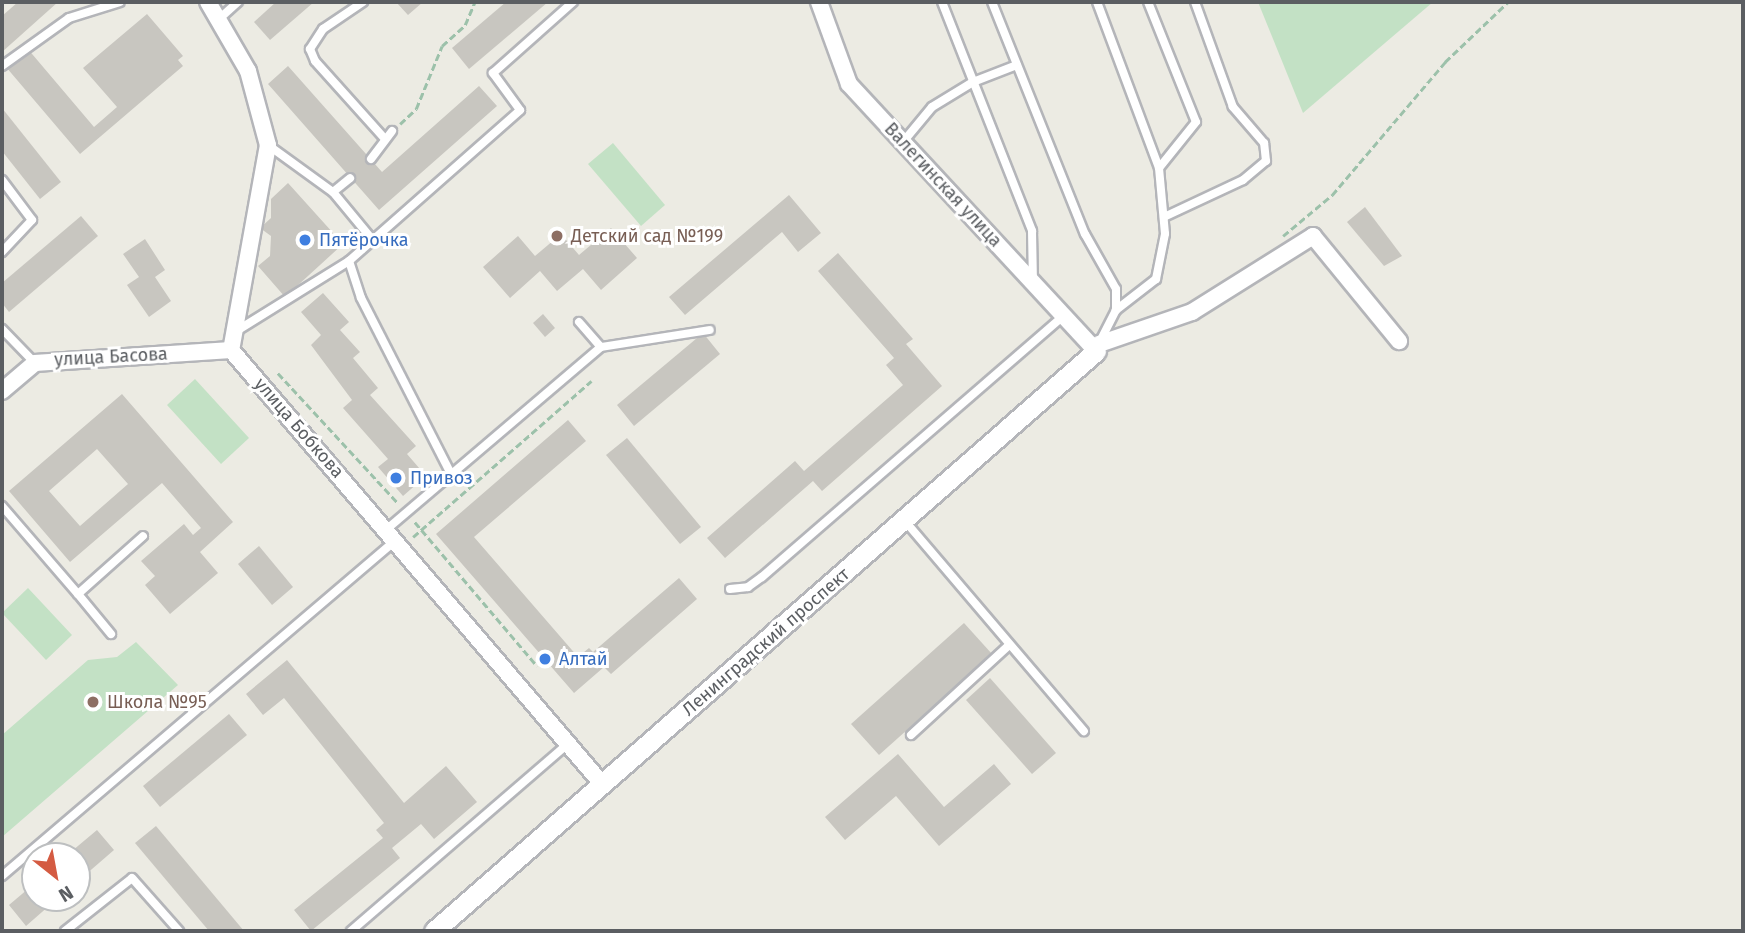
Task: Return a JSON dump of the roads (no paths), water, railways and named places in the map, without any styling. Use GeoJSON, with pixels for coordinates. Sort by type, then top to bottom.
{"type":"FeatureCollection","features":[{"type":"Feature","properties":{"kind":"street"},"geometry":{"type":"LineString","coordinates":[[208,2],[220,18],[258,93],[268,145],[239,330],[231,350]]}},
{"type":"Feature","properties":{"kind":"street","name":"Валегинская улица"},"geometry":{"type":"LineString","coordinates":[[820,2],[849,84],[1063,316],[1098,347]]}},
{"type":"Feature","properties":{"kind":"street"},"geometry":{"type":"LineString","coordinates":[[1098,347],[1192,312],[1313,236],[1399,341]]}},
{"type":"Feature","properties":{"kind":"street","name":"Ленинградский проспект"},"geometry":{"type":"LineString","coordinates":[[434,931],[905,521],[1098,347]]}},
{"type":"Feature","properties":{"kind":"street","name":"улица Басова"},"geometry":{"type":"LineString","coordinates":[[2,391],[35,363],[231,350]]}},
{"type":"Feature","properties":{"kind":"street","name":"улица Бобкова"},"geometry":{"type":"LineString","coordinates":[[231,350],[395,538],[603,785]]}},
{"type":"Feature","properties":{"kind":"lane"},"geometry":{"type":"LineString","coordinates":[[2,66],[69,18],[120,2]]}},
{"type":"Feature","properties":{"kind":"lane"},"geometry":{"type":"LineString","coordinates":[[220,18],[238,2]]}},
{"type":"Feature","properties":{"kind":"lane"},"geometry":{"type":"LineString","coordinates":[[363,2],[323,29],[310,49],[315,61],[384,138]]}},
{"type":"Feature","properties":{"kind":"lane"},"geometry":{"type":"LineString","coordinates":[[239,330],[349,261],[371,238],[520,110],[493,73],[573,2]]}},
{"type":"Feature","properties":{"kind":"lane"},"geometry":{"type":"LineString","coordinates":[[942,2],[1032,231],[1032,282]]}},
{"type":"Feature","properties":{"kind":"lane"},"geometry":{"type":"LineString","coordinates":[[992,2],[1085,234],[1116,289],[1116,310],[1098,347]]}},
{"type":"Feature","properties":{"kind":"lane"},"geometry":{"type":"LineString","coordinates":[[1097,2],[1159,168],[1164,216],[1156,279],[1116,310]]}},
{"type":"Feature","properties":{"kind":"lane"},"geometry":{"type":"LineString","coordinates":[[1148,2],[1196,122],[1159,168]]}},
{"type":"Feature","properties":{"kind":"lane"},"geometry":{"type":"LineString","coordinates":[[1164,216],[1242,180],[1266,161],[1264,143],[1233,107],[1195,2]]}},
{"type":"Feature","properties":{"kind":"lane"},"geometry":{"type":"LineString","coordinates":[[903,142],[932,107],[973,82],[1017,65]]}},
{"type":"Feature","properties":{"kind":"lane"},"geometry":{"type":"LineString","coordinates":[[371,159],[384,138],[392,131]]}},
{"type":"Feature","properties":{"kind":"lane"},"geometry":{"type":"LineString","coordinates":[[268,145],[332,192],[371,238]]}},
{"type":"Feature","properties":{"kind":"lane"},"geometry":{"type":"LineString","coordinates":[[332,192],[350,178]]}},
{"type":"Feature","properties":{"kind":"lane"},"geometry":{"type":"LineString","coordinates":[[2,180],[32,220],[2,252]]}},
{"type":"Feature","properties":{"kind":"lane"},"geometry":{"type":"LineString","coordinates":[[349,261],[361,298],[451,474]]}},
{"type":"Feature","properties":{"kind":"lane"},"geometry":{"type":"LineString","coordinates":[[730,589],[748,587],[762,577],[1063,316]]}},
{"type":"Feature","properties":{"kind":"lane"},"geometry":{"type":"LineString","coordinates":[[579,322],[601,347]]}},
{"type":"Feature","properties":{"kind":"lane"},"geometry":{"type":"LineString","coordinates":[[2,329],[35,363]]}},
{"type":"Feature","properties":{"kind":"lane"},"geometry":{"type":"LineString","coordinates":[[2,876],[395,538],[451,474],[601,347],[710,330]]}},
{"type":"Feature","properties":{"kind":"lane"},"geometry":{"type":"LineString","coordinates":[[2,506],[111,634]]}},
{"type":"Feature","properties":{"kind":"lane"},"geometry":{"type":"LineString","coordinates":[[905,521],[1084,732]]}},
{"type":"Feature","properties":{"kind":"lane"},"geometry":{"type":"LineString","coordinates":[[78,594],[143,536]]}},
{"type":"Feature","properties":{"kind":"lane"},"geometry":{"type":"LineString","coordinates":[[911,735],[1009,646]]}},
{"type":"Feature","properties":{"kind":"lane"},"geometry":{"type":"LineString","coordinates":[[351,931],[569,743]]}},
{"type":"Feature","properties":{"kind":"lane"},"geometry":{"type":"LineString","coordinates":[[65,931],[132,878],[179,931]]}},
{"type":"Feature","properties":{"kind":"place","name":"Детский сад №199"},"geometry":{"type":"Point","coordinates":[557,236]}},
{"type":"Feature","properties":{"kind":"place","name":"Пятёрочка"},"geometry":{"type":"Point","coordinates":[305,240]}},
{"type":"Feature","properties":{"kind":"place","name":"Привоз"},"geometry":{"type":"Point","coordinates":[396,478]}},
{"type":"Feature","properties":{"kind":"place","name":"Алтай"},"geometry":{"type":"Point","coordinates":[545,659]}},
{"type":"Feature","properties":{"kind":"place","name":"Школа №95"},"geometry":{"type":"Point","coordinates":[93,702]}}]}
